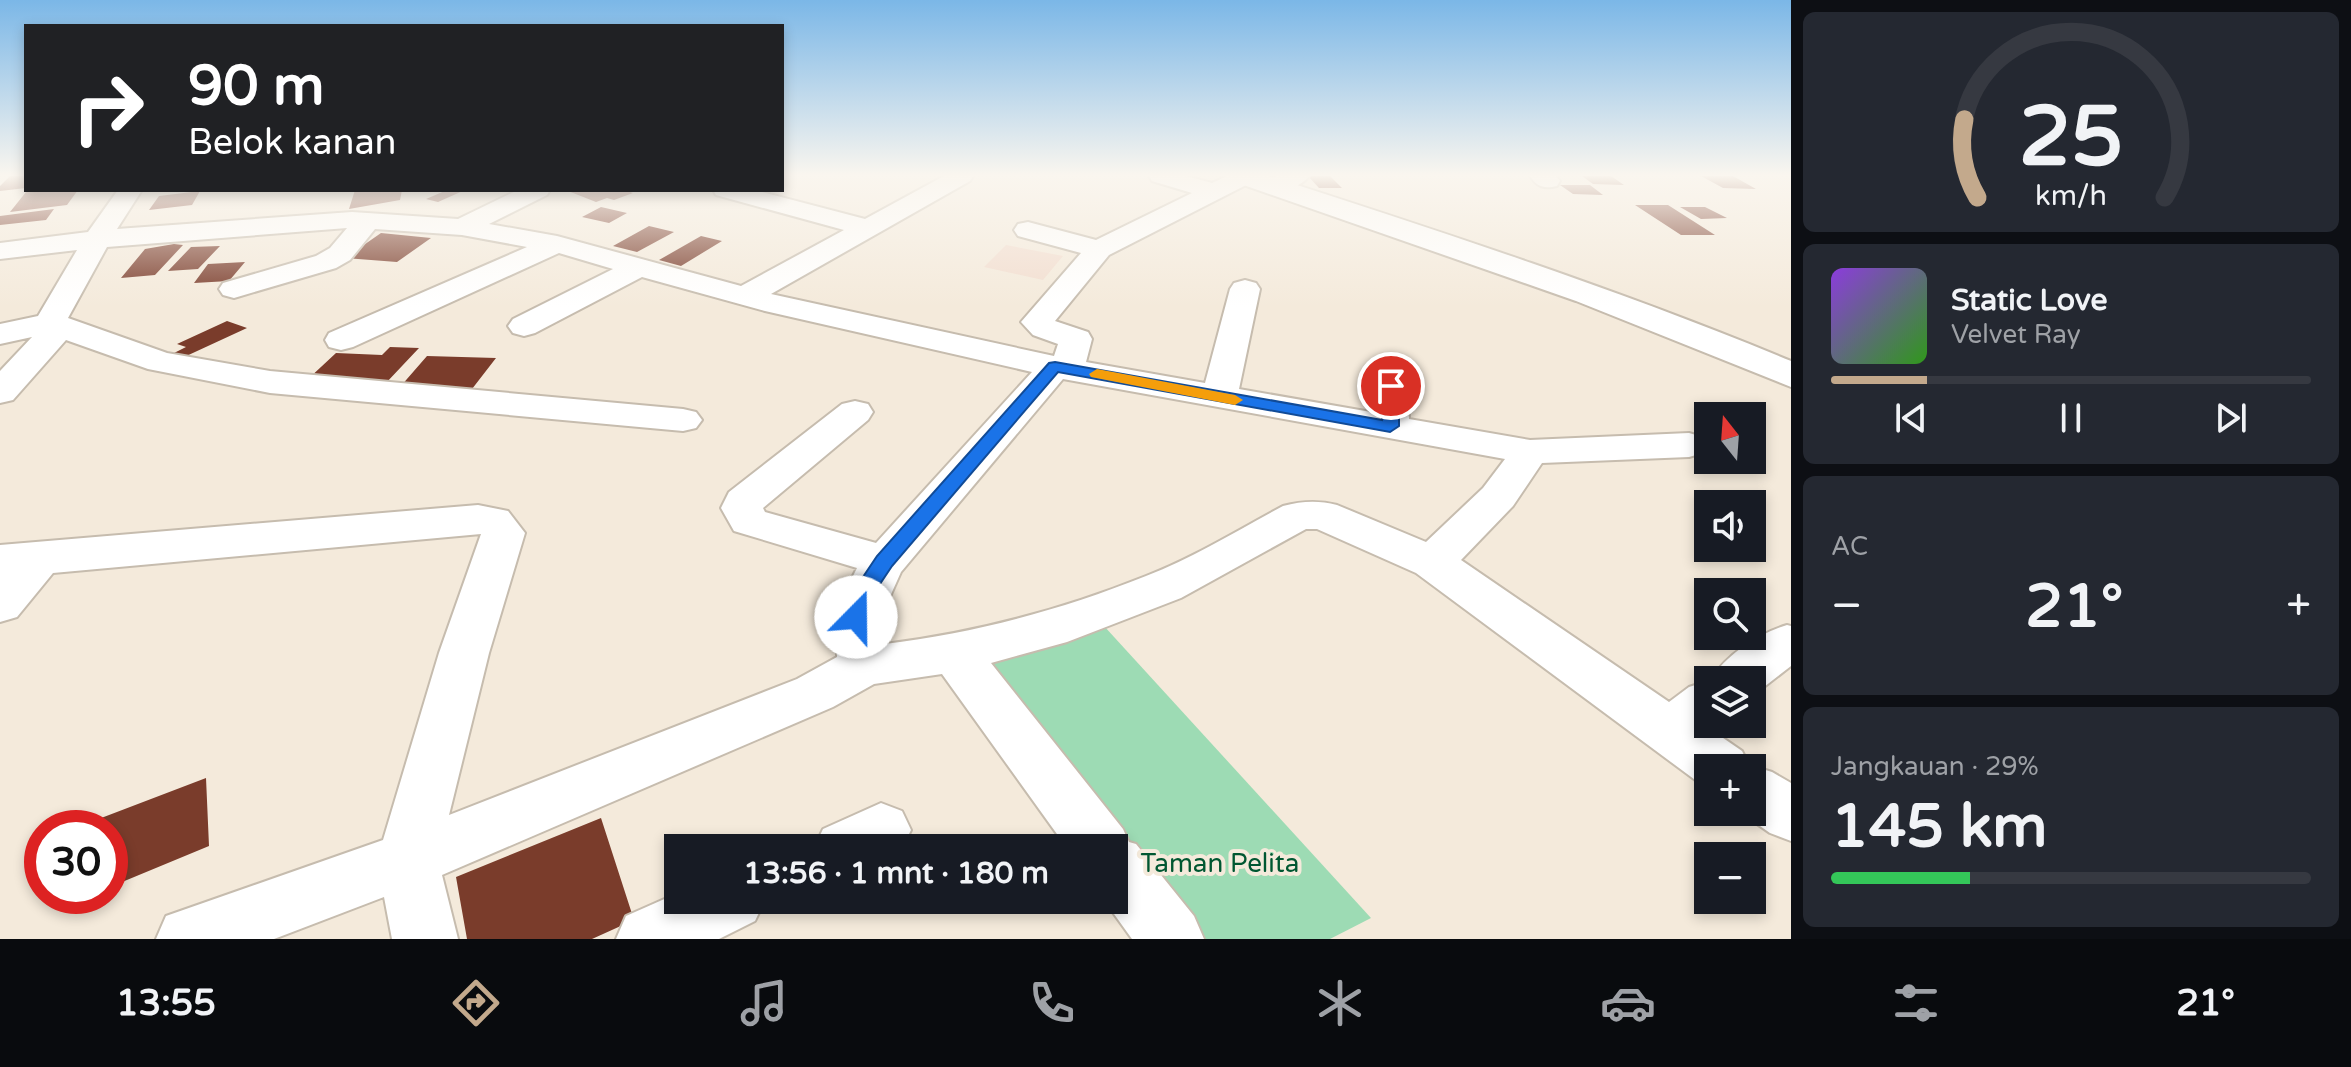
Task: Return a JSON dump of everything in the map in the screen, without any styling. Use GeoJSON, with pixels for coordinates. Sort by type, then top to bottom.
{"type":"FeatureCollection","features":[{"type":"Feature","properties":{"kind":"street"},"geometry":{"type":"LineString","coordinates":[[0,392],[55,324],[97,239],[110,220]]}},
{"type":"Feature","properties":{"kind":"street"},"geometry":{"type":"LineString","coordinates":[[0,251],[253,220]]}},
{"type":"Feature","properties":{"kind":"street"},"geometry":{"type":"LineString","coordinates":[[363,220],[462,227],[557,244],[747,295],[1061,367],[1530,452],[1689,445]]}},
{"type":"Feature","properties":{"kind":"street"},"geometry":{"type":"LineString","coordinates":[[462,227],[477,220]]}},
{"type":"Feature","properties":{"kind":"street"},"geometry":{"type":"LineString","coordinates":[[838,220],[865,227]]}},
{"type":"Feature","properties":{"kind":"street"},"geometry":{"type":"LineString","coordinates":[[747,295],[881,220]]}},
{"type":"Feature","properties":{"kind":"street"},"geometry":{"type":"LineString","coordinates":[[863,666],[856,617],[866,589],[885,561],[1061,367],[1076,339],[1044,328],[1037,322],[1099,249],[1157,220]]}},
{"type":"Feature","properties":{"kind":"street"},"geometry":{"type":"LineString","coordinates":[[1384,220],[1712,339],[1791,375]]}},
{"type":"Feature","properties":{"kind":"street"},"geometry":{"type":"LineString","coordinates":[[234,289],[326,262],[340,254],[368,221]]}},
{"type":"Feature","properties":{"kind":"street"},"geometry":{"type":"LineString","coordinates":[[1028,230],[1099,249]]}},
{"type":"Feature","properties":{"kind":"street"},"geometry":{"type":"LineString","coordinates":[[341,340],[557,244]]}},
{"type":"Feature","properties":{"kind":"street"},"geometry":{"type":"LineString","coordinates":[[524,326],[641,266]]}},
{"type":"Feature","properties":{"kind":"street"},"geometry":{"type":"LineString","coordinates":[[1219,398],[1245,289]]}},
{"type":"Feature","properties":{"kind":"street"},"geometry":{"type":"LineString","coordinates":[[0,334],[55,324],[160,362],[270,382],[683,420]]}},
{"type":"Feature","properties":{"kind":"street"},"geometry":{"type":"LineString","coordinates":[[1389,365],[1390,426]]}},
{"type":"Feature","properties":{"kind":"street"},"geometry":{"type":"LineString","coordinates":[[855,412],[744,501],[742,508],[749,521],[885,561]]}},
{"type":"Feature","properties":{"kind":"street"},"geometry":{"type":"LineString","coordinates":[[1432,562],[1498,497],[1530,452]]}},
{"type":"Feature","properties":{"kind":"street"},"geometry":{"type":"LineString","coordinates":[[189,939],[408,860],[815,693],[863,666],[955,654],[1050,629],[1165,587],[1298,516],[1322,515],[1432,562],[1688,717],[1713,754]]}},
{"type":"Feature","properties":{"kind":"street"},"geometry":{"type":"LineString","coordinates":[[0,605],[20,560],[478,519],[493,521],[503,533],[464,653],[408,860],[425,939]]}},
{"type":"Feature","properties":{"kind":"street"},"geometry":{"type":"LineString","coordinates":[[1756,666],[1787,643]]}},
{"type":"Feature","properties":{"kind":"street"},"geometry":{"type":"LineString","coordinates":[[955,654],[1091,834]]}},
{"type":"Feature","properties":{"kind":"street"},"geometry":{"type":"LineString","coordinates":[[1766,798],[1791,815]]}},
{"type":"Feature","properties":{"kind":"street"},"geometry":{"type":"LineString","coordinates":[[1128,882],[1171,939]]}},
{"type":"Feature","properties":{"kind":"street"},"geometry":{"type":"LineString","coordinates":[[649,939],[703,914]]}},
{"type":"Feature","properties":{"kind":"shaded area"},"geometry":{"type":"Polygon","coordinates":[[[1006,245],[1063,256],[1043,280],[984,267],[1006,245]]]}},
{"type":"Feature","properties":{"kind":"green space","name":"Taman Pelita"},"geometry":{"type":"Polygon","coordinates":[[[1104,626],[1371,918],[1330,939],[1181,939],[1128,865],[1128,834],[1105,834],[978,657],[1104,626]]]}},
{"type":"Feature","properties":{"kind":"building"},"geometry":{"type":"Polygon","coordinates":[[[0,220],[46,220],[46,220],[0,225],[0,220]]]}},
{"type":"Feature","properties":{"kind":"building"},"geometry":{"type":"Polygon","coordinates":[[[1658,220],[1691,220],[1715,235],[1681,235],[1658,220]]]}},
{"type":"Feature","properties":{"kind":"building"},"geometry":{"type":"Polygon","coordinates":[[[649,226],[674,232],[637,252],[613,246],[649,226]]]}},
{"type":"Feature","properties":{"kind":"building"},"geometry":{"type":"Polygon","coordinates":[[[381,233],[431,238],[397,262],[345,258],[381,233]]]}},
{"type":"Feature","properties":{"kind":"building"},"geometry":{"type":"Polygon","coordinates":[[[701,236],[722,241],[681,266],[659,260],[701,236]]]}},
{"type":"Feature","properties":{"kind":"building"},"geometry":{"type":"Polygon","coordinates":[[[183,245],[155,275],[121,278],[145,249],[183,245]]]}},
{"type":"Feature","properties":{"kind":"building"},"geometry":{"type":"Polygon","coordinates":[[[220,246],[198,269],[168,271],[191,247],[220,246]]]}},
{"type":"Feature","properties":{"kind":"building"},"geometry":{"type":"Polygon","coordinates":[[[245,262],[229,281],[194,283],[208,264],[245,262]]]}},
{"type":"Feature","properties":{"kind":"building"},"geometry":{"type":"Polygon","coordinates":[[[227,321],[247,328],[182,358],[172,354],[186,347],[177,344],[227,321]]]}},
{"type":"Feature","properties":{"kind":"building"},"geometry":{"type":"Polygon","coordinates":[[[390,347],[419,348],[385,384],[307,380],[336,353],[382,355],[390,347]]]}},
{"type":"Feature","properties":{"kind":"building"},"geometry":{"type":"Polygon","coordinates":[[[427,356],[496,358],[472,389],[400,387],[427,356]]]}},
{"type":"Feature","properties":{"kind":"building"},"geometry":{"type":"Polygon","coordinates":[[[206,778],[209,846],[128,880],[128,810],[122,810],[206,778]]]}},
{"type":"Feature","properties":{"kind":"building"},"geometry":{"type":"Polygon","coordinates":[[[601,818],[634,920],[592,939],[467,939],[456,877],[601,818]]]}},
{"type":"Feature","properties":{"kind":"slow traffic"},"geometry":{"type":"LineString","coordinates":[[1097,374],[1235,400]]}},
{"type":"Feature","properties":{"kind":"route"},"geometry":{"type":"LineString","coordinates":[[856,617],[866,589],[885,561],[1055,367],[1390,426],[1391,386]]}}]}
